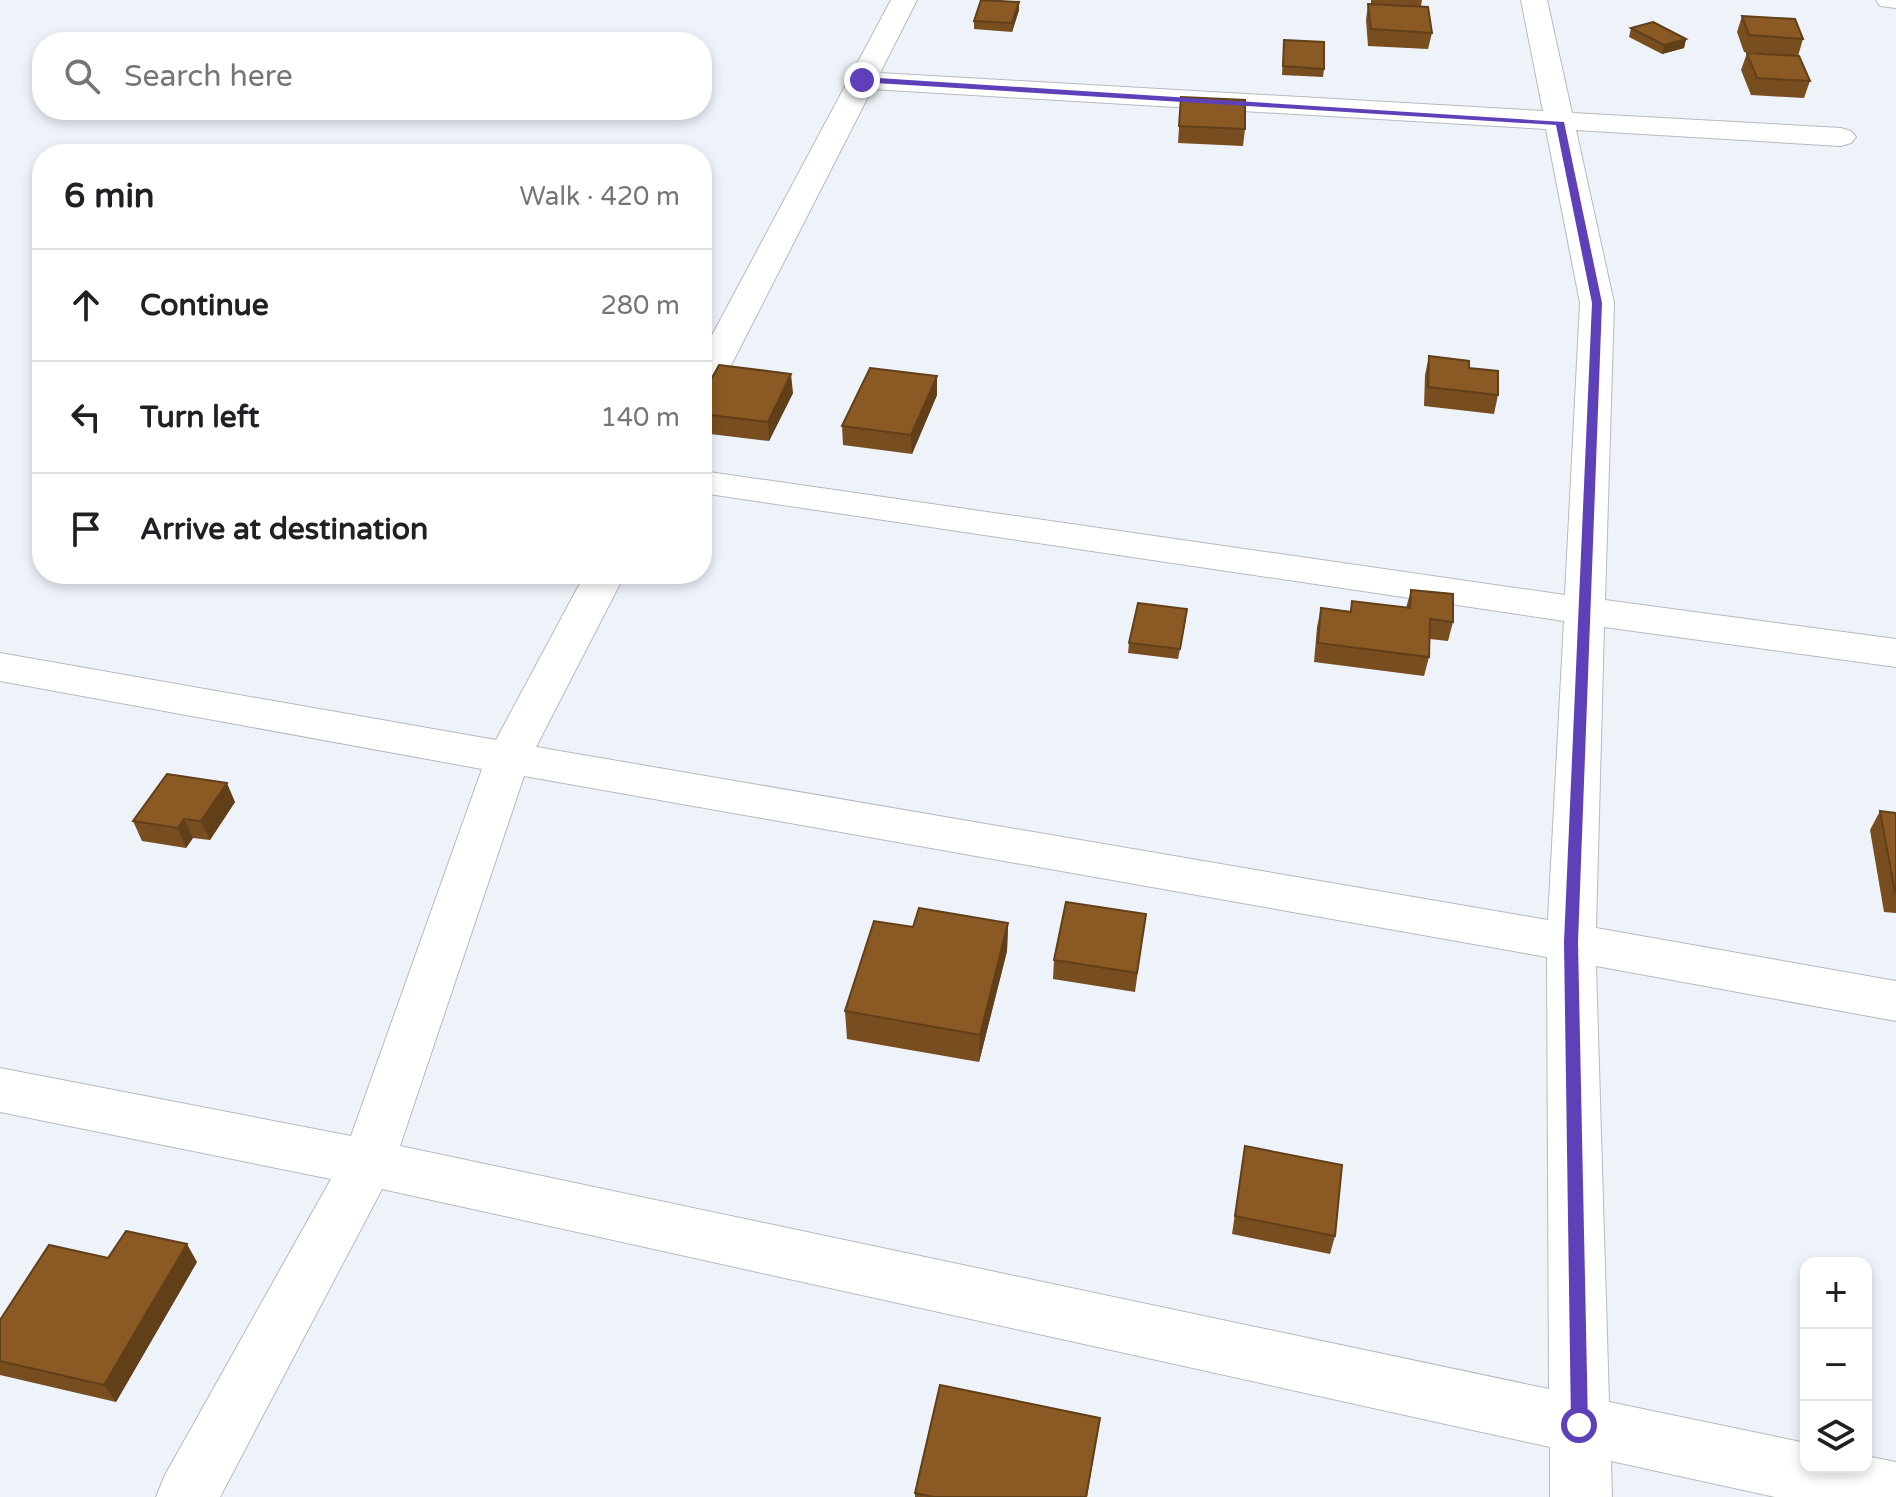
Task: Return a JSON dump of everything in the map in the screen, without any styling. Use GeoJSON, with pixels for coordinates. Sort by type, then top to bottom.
{"type":"FeatureCollection","features":[{"type":"Feature","properties":{"kind":"street"},"geometry":{"type":"LineString","coordinates":[[712,368],[904,0]]}},
{"type":"Feature","properties":{"kind":"street"},"geometry":{"type":"LineString","coordinates":[[1534,0],[1597,303],[1571,942],[1581,1497]]}},
{"type":"Feature","properties":{"kind":"street"},"geometry":{"type":"LineString","coordinates":[[1889,0],[1896,0]]}},
{"type":"Feature","properties":{"kind":"street"},"geometry":{"type":"LineString","coordinates":[[862,80],[1841,137]]}},
{"type":"Feature","properties":{"kind":"street"},"geometry":{"type":"LineString","coordinates":[[712,483],[1584,611],[1896,653]]}},
{"type":"Feature","properties":{"kind":"street"},"geometry":{"type":"LineString","coordinates":[[187,1497],[368,1163],[507,760],[600,584]]}},
{"type":"Feature","properties":{"kind":"street"},"geometry":{"type":"LineString","coordinates":[[0,667],[507,760],[1571,942],[1896,1001]]}},
{"type":"Feature","properties":{"kind":"street"},"geometry":{"type":"LineString","coordinates":[[0,1090],[368,1163],[1896,1493]]}},
{"type":"Feature","properties":{"kind":"building"},"geometry":{"type":"Polygon","coordinates":[[[981,0],[1019,2],[1012,23],[974,21],[981,0]]]}},
{"type":"Feature","properties":{"kind":"building"},"geometry":{"type":"Polygon","coordinates":[[[1368,4],[1428,7],[1432,33],[1371,29],[1368,4]]]}},
{"type":"Feature","properties":{"kind":"building"},"geometry":{"type":"Polygon","coordinates":[[[1742,16],[1795,19],[1803,39],[1749,35],[1742,16]]]}},
{"type":"Feature","properties":{"kind":"building"},"geometry":{"type":"Polygon","coordinates":[[[1653,22],[1686,39],[1664,45],[1631,28],[1653,22]]]}},
{"type":"Feature","properties":{"kind":"building"},"geometry":{"type":"Polygon","coordinates":[[[1284,40],[1324,42],[1324,69],[1283,66],[1284,40]]]}},
{"type":"Feature","properties":{"kind":"building"},"geometry":{"type":"Polygon","coordinates":[[[1747,53],[1799,56],[1810,81],[1757,78],[1747,53]]]}},
{"type":"Feature","properties":{"kind":"building"},"geometry":{"type":"Polygon","coordinates":[[[1181,97],[1245,100],[1245,129],[1179,126],[1181,97]]]}},
{"type":"Feature","properties":{"kind":"building"},"geometry":{"type":"Polygon","coordinates":[[[1429,356],[1469,361],[1469,368],[1498,371],[1498,395],[1428,387],[1429,356]]]}},
{"type":"Feature","properties":{"kind":"building"},"geometry":{"type":"Polygon","coordinates":[[[719,365],[791,374],[768,422],[712,415],[712,378],[719,365]]]}},
{"type":"Feature","properties":{"kind":"building"},"geometry":{"type":"Polygon","coordinates":[[[870,368],[937,376],[911,435],[842,426],[870,368]]]}},
{"type":"Feature","properties":{"kind":"building"},"geometry":{"type":"Polygon","coordinates":[[[1411,590],[1453,594],[1453,622],[1430,619],[1429,657],[1318,643],[1321,608],[1351,612],[1352,601],[1410,608],[1411,590]]]}},
{"type":"Feature","properties":{"kind":"building"},"geometry":{"type":"Polygon","coordinates":[[[1138,603],[1187,609],[1180,649],[1129,643],[1138,603]]]}},
{"type":"Feature","properties":{"kind":"building"},"geometry":{"type":"Polygon","coordinates":[[[167,774],[227,783],[201,821],[184,819],[178,828],[133,821],[167,774]]]}},
{"type":"Feature","properties":{"kind":"building"},"geometry":{"type":"Polygon","coordinates":[[[1880,811],[1896,813],[1896,892],[1895,892],[1880,811]]]}},
{"type":"Feature","properties":{"kind":"building"},"geometry":{"type":"Polygon","coordinates":[[[1066,902],[1146,914],[1137,973],[1054,960],[1066,902]]]}},
{"type":"Feature","properties":{"kind":"building"},"geometry":{"type":"Polygon","coordinates":[[[919,908],[1008,923],[980,1035],[845,1011],[874,921],[913,927],[919,908]]]}},
{"type":"Feature","properties":{"kind":"building"},"geometry":{"type":"Polygon","coordinates":[[[1245,1146],[1342,1165],[1335,1236],[1235,1216],[1245,1146]]]}},
{"type":"Feature","properties":{"kind":"building"},"geometry":{"type":"Polygon","coordinates":[[[126,1231],[187,1244],[104,1385],[0,1361],[0,1320],[49,1245],[108,1258],[126,1231]]]}},
{"type":"Feature","properties":{"kind":"building"},"geometry":{"type":"Polygon","coordinates":[[[940,1385],[1100,1418],[1086,1497],[934,1497],[915,1493],[940,1385]]]}},
{"type":"Feature","properties":{"kind":"route"},"geometry":{"type":"LineString","coordinates":[[862,80],[1559,122],[1597,303],[1571,942],[1579,1425]]}}]}
